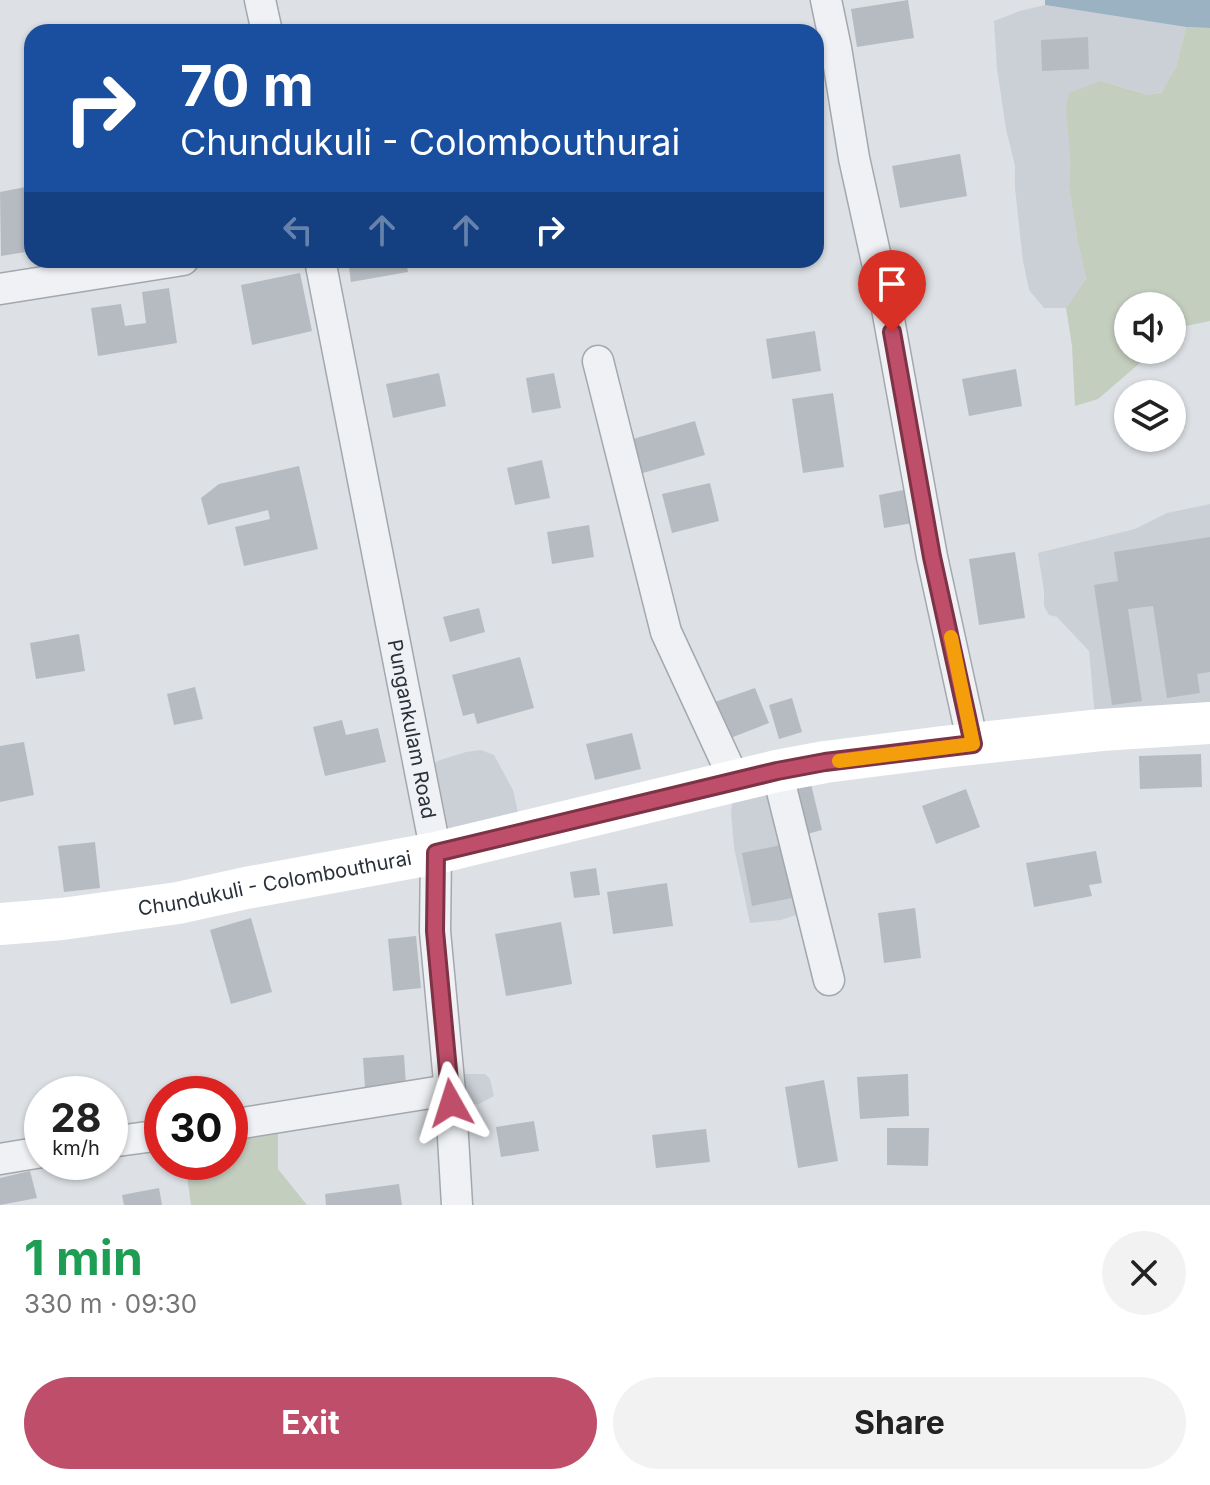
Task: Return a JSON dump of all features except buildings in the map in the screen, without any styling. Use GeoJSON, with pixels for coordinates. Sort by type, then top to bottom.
{"type":"FeatureCollection","features":[{"type":"Feature","properties":{"kind":"main road","name":"Chundukuli - Colombouthurai"},"geometry":{"type":"LineString","coordinates":[[0,924],[178,903],[436,853],[825,762],[1101,730],[1210,723]]}},
{"type":"Feature","properties":{"kind":"street"},"geometry":{"type":"LineString","coordinates":[[260,0],[265,24]]}},
{"type":"Feature","properties":{"kind":"street"},"geometry":{"type":"LineString","coordinates":[[826,0],[932,557],[973,744]]}},
{"type":"Feature","properties":{"kind":"street"},"geometry":{"type":"LineString","coordinates":[[0,289],[133,268]]}},
{"type":"Feature","properties":{"kind":"street","name":"Pungankulam Road"},"geometry":{"type":"LineString","coordinates":[[322,268],[436,853],[435,931],[457,1205]]}},
{"type":"Feature","properties":{"kind":"street"},"geometry":{"type":"LineString","coordinates":[[598,361],[666,632],[735,781]]}},
{"type":"Feature","properties":{"kind":"street"},"geometry":{"type":"LineString","coordinates":[[777,771],[829,980]]}},
{"type":"Feature","properties":{"kind":"street"},"geometry":{"type":"LineString","coordinates":[[248,1122],[449,1090]]}},
{"type":"Feature","properties":{"kind":"street"},"geometry":{"type":"LineString","coordinates":[[0,1159],[24,1155]]}},
{"type":"Feature","properties":{"kind":"shaded area"},"geometry":{"type":"Polygon","coordinates":[[[1045,5],[1186,27],[1176,67],[1163,91],[1150,95],[1101,81],[1070,153],[1069,187],[1086,279],[1066,308],[1044,308],[1029,290],[1023,261],[1015,166],[997,69],[994,21],[1045,5]]]}},
{"type":"Feature","properties":{"kind":"shaded area"},"geometry":{"type":"Polygon","coordinates":[[[1210,504],[1210,702],[1095,717],[1089,651],[1057,617],[1049,615],[1044,606],[1038,553],[1135,529],[1167,513],[1210,504]]]}},
{"type":"Feature","properties":{"kind":"shaded area"},"geometry":{"type":"Polygon","coordinates":[[[481,750],[494,755],[513,790],[522,831],[436,853],[420,770],[440,760],[481,750]]]}},
{"type":"Feature","properties":{"kind":"shaded area"},"geometry":{"type":"Polygon","coordinates":[[[777,771],[812,910],[781,920],[750,923],[734,847],[731,812],[735,781],[777,771]]]}},
{"type":"Feature","properties":{"kind":"shaded area"},"geometry":{"type":"Polygon","coordinates":[[[485,1074],[490,1079],[494,1096],[479,1104],[464,1106],[448,1077],[485,1074]]]}},
{"type":"Feature","properties":{"kind":"green space"},"geometry":{"type":"Polygon","coordinates":[[[1186,27],[1210,28],[1210,321],[1186,326],[1186,292],[1114,292],[1114,364],[1139,364],[1120,380],[1114,380],[1114,385],[1098,399],[1075,406],[1072,346],[1066,308],[1086,279],[1069,187],[1066,109],[1069,93],[1101,81],[1149,95],[1162,92],[1176,67],[1186,27]]]}},
{"type":"Feature","properties":{"kind":"green space"},"geometry":{"type":"Polygon","coordinates":[[[278,1118],[278,1169],[307,1205],[191,1205],[188,1180],[248,1180],[248,1122],[278,1118]]]}},
{"type":"Feature","properties":{"kind":"water"},"geometry":{"type":"Polygon","coordinates":[[[1045,0],[1210,0],[1210,28],[1045,5],[1045,0]]]}},
{"type":"Feature","properties":{"kind":"slow traffic"},"geometry":{"type":"LineString","coordinates":[[839,761],[973,744],[951,637]]}},
{"type":"Feature","properties":{"kind":"route"},"geometry":{"type":"LineString","coordinates":[[451,1103],[435,931],[436,853],[777,771],[973,744],[932,557],[892,332]]}}]}
